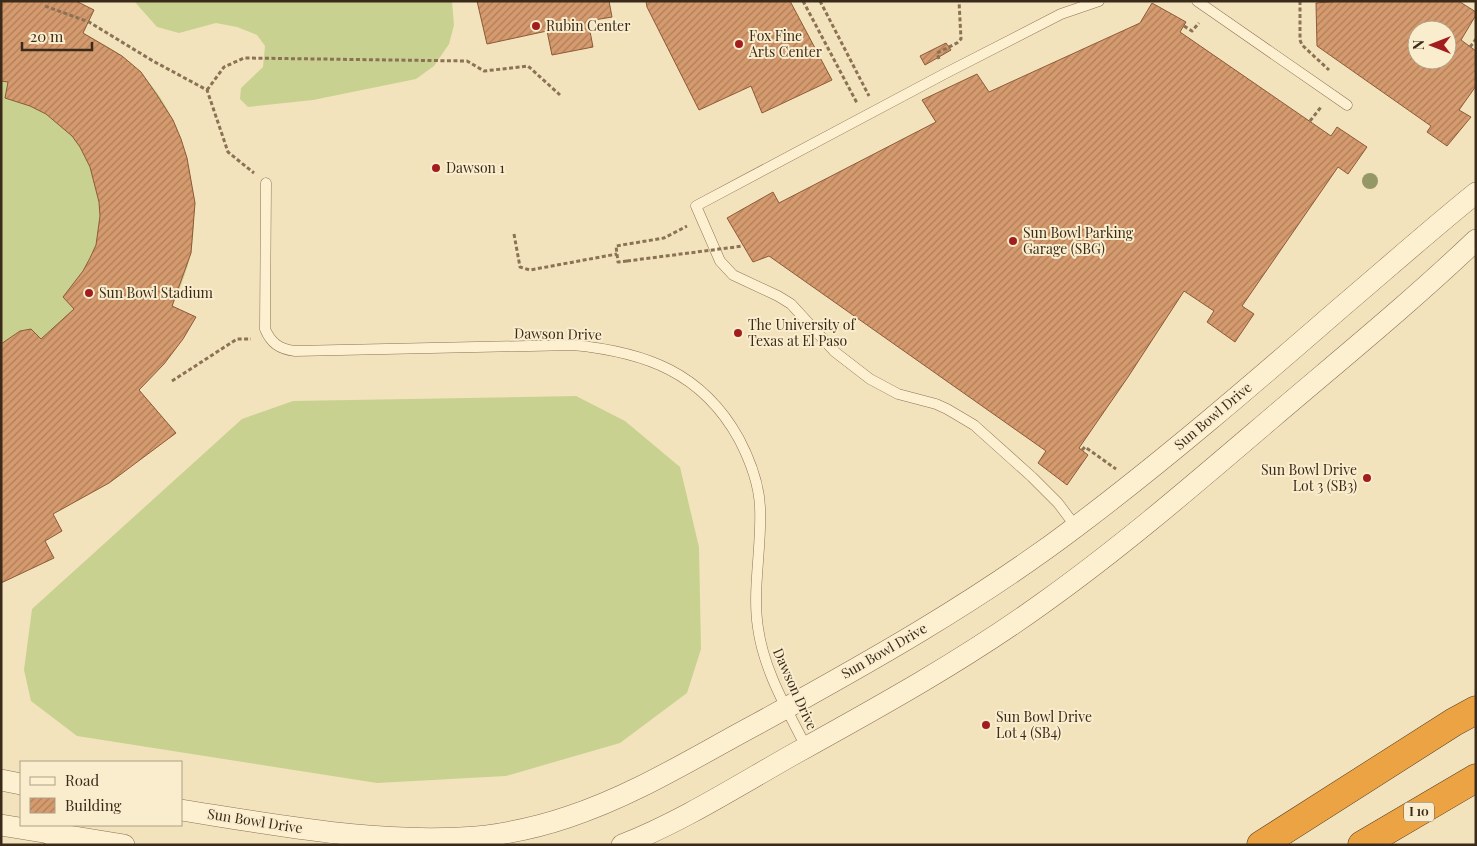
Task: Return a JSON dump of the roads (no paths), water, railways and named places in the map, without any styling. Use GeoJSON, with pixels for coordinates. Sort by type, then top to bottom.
{"type":"FeatureCollection","features":[{"type":"Feature","properties":{"kind":"highway"},"geometry":{"type":"LineString","coordinates":[[1261,845],[1465,716],[1476,702]]}},
{"type":"Feature","properties":{"kind":"highway","name":"I 10"},"geometry":{"type":"LineString","coordinates":[[1362,845],[1476,778]]}},
{"type":"Feature","properties":{"kind":"street","name":"Sun Bowl Drive"},"geometry":{"type":"LineString","coordinates":[[182,810],[367,838],[413,841],[448,840],[487,836],[566,818],[604,804],[646,784],[786,708],[932,624],[1042,552],[1199,429],[1476,193]]}},
{"type":"Feature","properties":{"kind":"street"},"geometry":{"type":"LineString","coordinates":[[622,845],[668,824],[954,662],[1041,604],[1091,567],[1230,454],[1397,312],[1476,240]]}},
{"type":"Feature","properties":{"kind":"street"},"geometry":{"type":"LineString","coordinates":[[1,780],[20,784]]}},
{"type":"Feature","properties":{"kind":"street"},"geometry":{"type":"LineString","coordinates":[[1,825],[53,829],[124,845]]}},
{"type":"Feature","properties":{"kind":"lane"},"geometry":{"type":"LineString","coordinates":[[1076,527],[1058,503],[1032,476],[974,425],[948,409],[898,394],[870,379],[835,352],[791,304],[733,275],[720,261],[696,206],[1061,14],[1099,1]]}},
{"type":"Feature","properties":{"kind":"lane"},"geometry":{"type":"LineString","coordinates":[[1197,1],[1347,105]]}},
{"type":"Feature","properties":{"kind":"lane","name":"Dawson Drive"},"geometry":{"type":"LineString","coordinates":[[266,183],[265,329],[269,339],[284,349],[573,345],[605,348],[632,354],[655,363],[681,376],[700,389],[716,406],[732,428],[746,452],[755,478],[760,505],[761,532],[756,599],[758,626],[766,662],[806,747]]}},
{"type":"Feature","properties":{"kind":"place","name":"Rubin Center"},"geometry":{"type":"Point","coordinates":[536,26]}},
{"type":"Feature","properties":{"kind":"place","name":"Fox Fine Arts Center"},"geometry":{"type":"Point","coordinates":[739,44]}},
{"type":"Feature","properties":{"kind":"place","name":"Dawson 1"},"geometry":{"type":"Point","coordinates":[436,168]}},
{"type":"Feature","properties":{"kind":"place","name":"Sun Bowl Parking Garage (SBG)"},"geometry":{"type":"Point","coordinates":[1013,241]}},
{"type":"Feature","properties":{"kind":"place","name":"Sun Bowl Stadium"},"geometry":{"type":"Point","coordinates":[89,293]}},
{"type":"Feature","properties":{"kind":"place","name":"The University of Texas at El Paso"},"geometry":{"type":"Point","coordinates":[738,333]}},
{"type":"Feature","properties":{"kind":"place","name":"Sun Bowl Drive Lot 3 (SB3)"},"geometry":{"type":"Point","coordinates":[1367,478]}},
{"type":"Feature","properties":{"kind":"place","name":"Sun Bowl Drive Lot 4 (SB4)"},"geometry":{"type":"Point","coordinates":[986,725]}}]}
